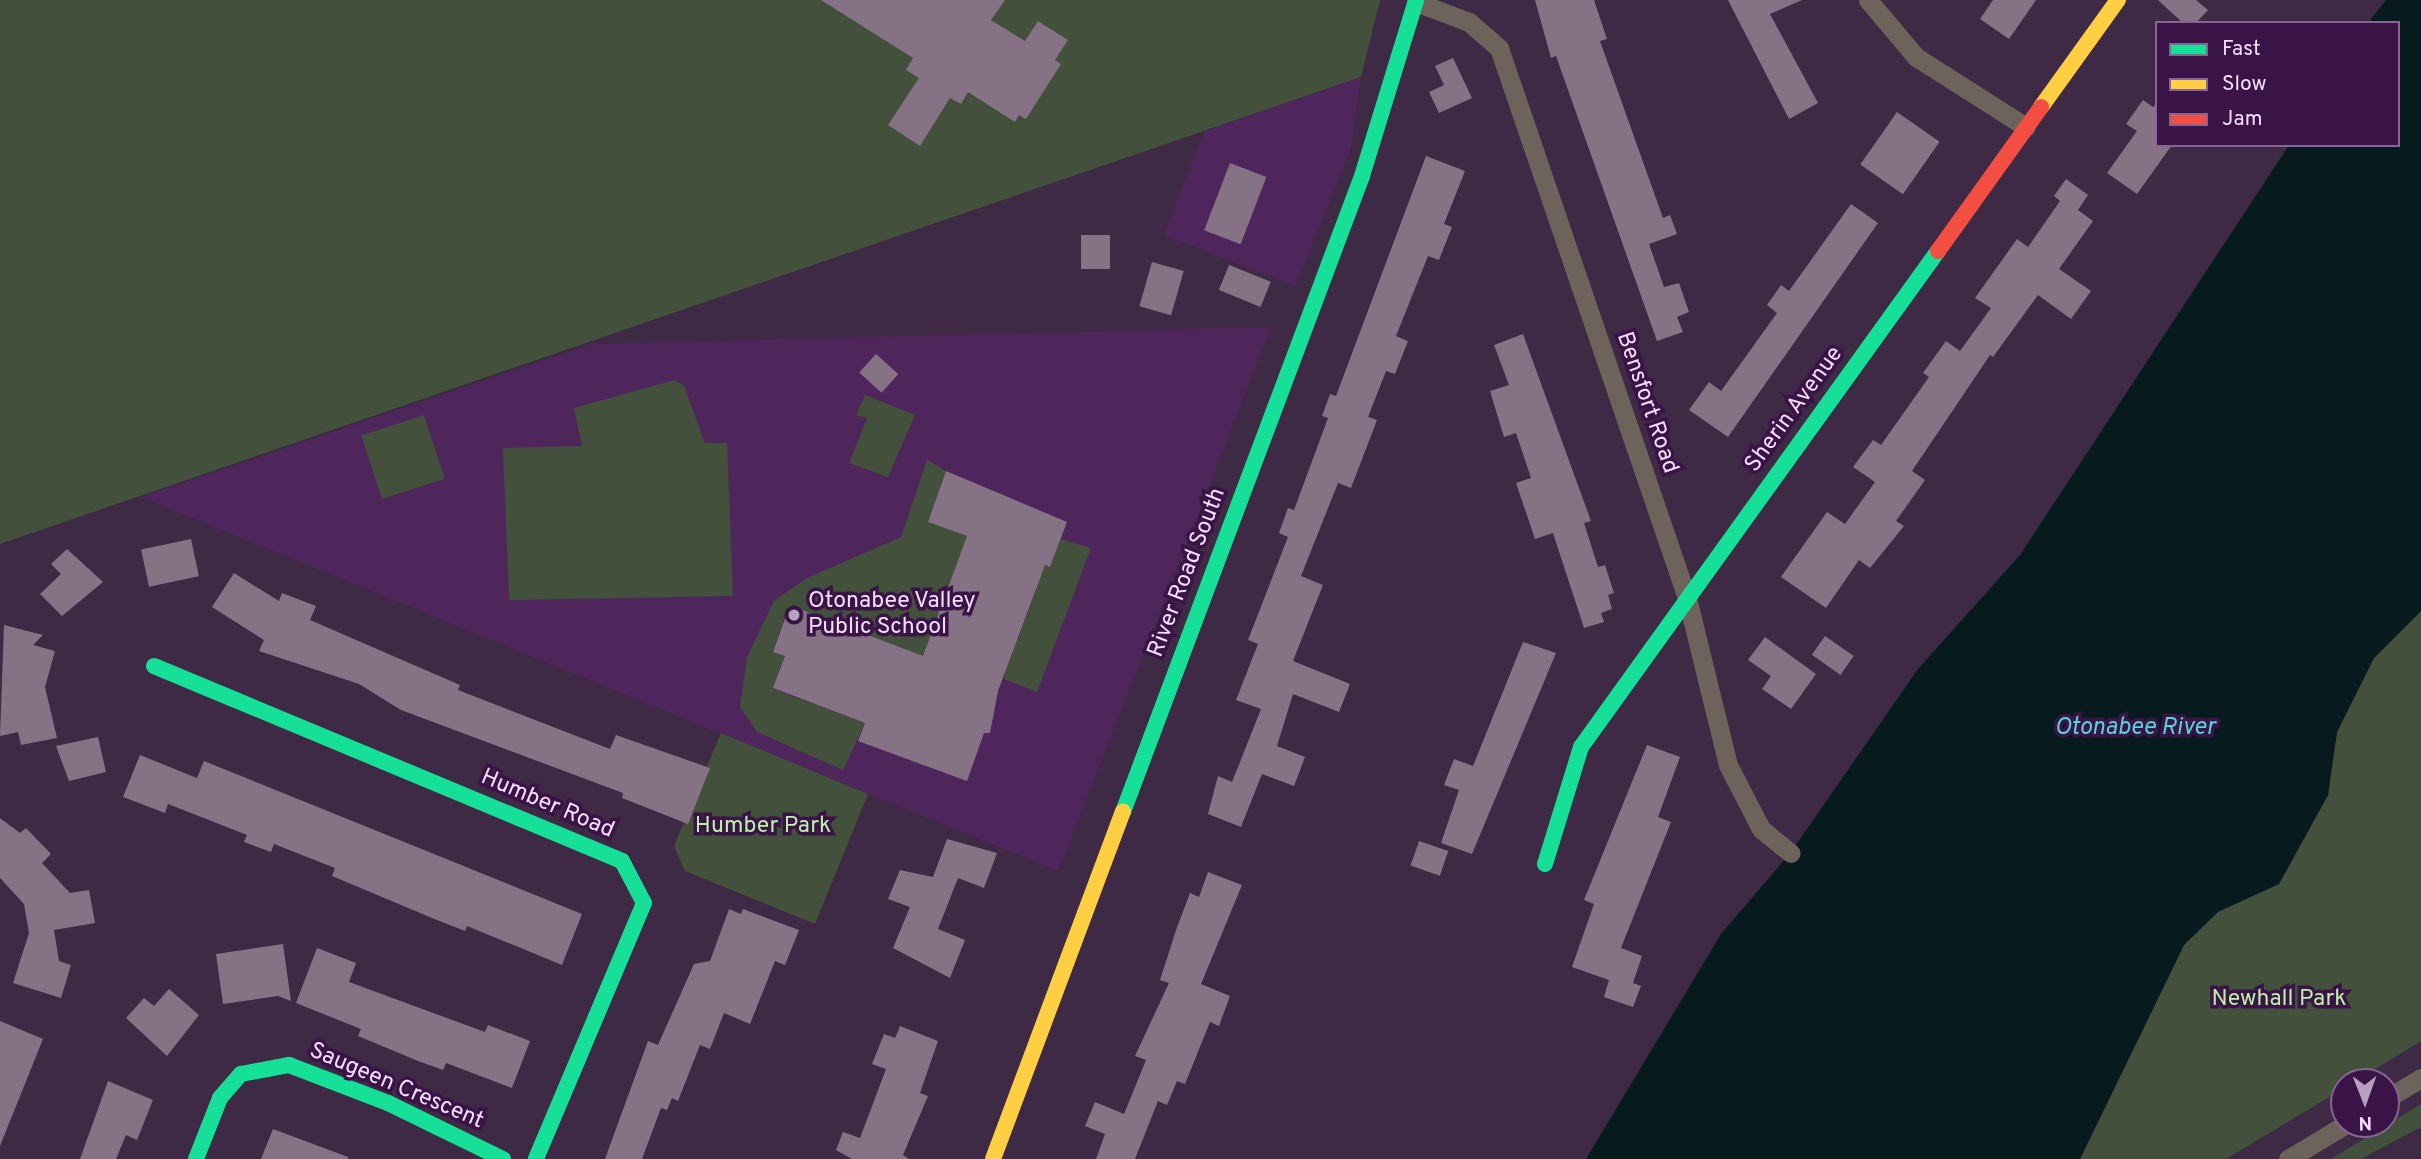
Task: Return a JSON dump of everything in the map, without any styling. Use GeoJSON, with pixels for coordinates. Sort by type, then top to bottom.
{"type":"FeatureCollection","features":[{"type":"Feature","properties":{"kind":"street"},"geometry":{"type":"LineString","coordinates":[[1868,0],[1916,57],[2026,127]]}},
{"type":"Feature","properties":{"kind":"street","name":"Sherin Avenue"},"geometry":{"type":"LineString","coordinates":[[1545,864],[1581,747],[2118,0]]}},
{"type":"Feature","properties":{"kind":"street","name":"Bensfort Road"},"geometry":{"type":"LineString","coordinates":[[1416,1],[1468,22],[1499,48],[1687,598],[1728,765],[1761,829],[1791,853]]}},
{"type":"Feature","properties":{"kind":"street","name":"River Road South"},"geometry":{"type":"LineString","coordinates":[[993,1159],[1362,176],[1416,1]]}},
{"type":"Feature","properties":{"kind":"street","name":"Humber Road"},"geometry":{"type":"LineString","coordinates":[[154,666],[622,861],[645,903],[536,1159]]}},
{"type":"Feature","properties":{"kind":"street","name":"Saugeen Crescent"},"geometry":{"type":"LineString","coordinates":[[196,1159],[220,1098],[241,1074],[289,1065],[388,1103],[503,1159]]}},
{"type":"Feature","properties":{"kind":"street"},"geometry":{"type":"LineString","coordinates":[[2400,1091],[2421,1078]]}},
{"type":"Feature","properties":{"kind":"street"},"geometry":{"type":"LineString","coordinates":[[2288,1159],[2330,1134]]}},
{"type":"Feature","properties":{"kind":"shaded area"},"geometry":{"type":"Polygon","coordinates":[[[1361,77],[1351,148],[1295,286],[1164,235],[1205,131],[1361,77]]]}},
{"type":"Feature","properties":{"kind":"shaded area","name":"Otonabee Valley Public School"},"geometry":{"type":"Polygon","coordinates":[[[1271,327],[1058,871],[141,497],[592,344],[1271,327]]]}},
{"type":"Feature","properties":{"kind":"green space"},"geometry":{"type":"Polygon","coordinates":[[[0,0],[1380,0],[1361,77],[0,544],[0,0]]]}},
{"type":"Feature","properties":{"kind":"green space"},"geometry":{"type":"Polygon","coordinates":[[[675,380],[684,386],[705,443],[727,443],[733,596],[509,600],[503,448],[582,446],[574,408],[675,380]]]}},
{"type":"Feature","properties":{"kind":"green space"},"geometry":{"type":"Polygon","coordinates":[[[865,395],[915,415],[888,477],[849,463],[867,418],[856,415],[865,395]]]}},
{"type":"Feature","properties":{"kind":"green space"},"geometry":{"type":"Polygon","coordinates":[[[424,415],[445,479],[382,499],[361,435],[424,415]]]}},
{"type":"Feature","properties":{"kind":"green space"},"geometry":{"type":"Polygon","coordinates":[[[927,460],[946,471],[928,522],[970,537],[925,650],[928,662],[802,610],[800,615],[787,610],[773,651],[785,656],[773,689],[865,723],[843,770],[757,732],[740,707],[747,657],[774,601],[807,578],[901,537],[927,460]]]}},
{"type":"Feature","properties":{"kind":"green space"},"geometry":{"type":"Polygon","coordinates":[[[1061,539],[1091,548],[1037,692],[1004,679],[1036,589],[1032,560],[1050,566],[1061,539]]]}},
{"type":"Feature","properties":{"kind":"green space","name":"Newhall Park"},"geometry":{"type":"Polygon","coordinates":[[[2421,611],[2421,1041],[2377,1068],[2330,1068],[2330,1096],[2226,1159],[2080,1159],[2184,945],[2218,911],[2279,884],[2328,795],[2337,732],[2374,658],[2421,611]]]}},
{"type":"Feature","properties":{"kind":"green space","name":"Humber Park"},"geometry":{"type":"Polygon","coordinates":[[[721,733],[868,794],[815,924],[685,871],[674,846],[721,733]]]}},
{"type":"Feature","properties":{"kind":"green space"},"geometry":{"type":"Polygon","coordinates":[[[2421,1104],[2421,1127],[2361,1159],[2331,1159],[2365,1138],[2400,1138],[2400,1117],[2421,1104]]]}},
{"type":"Feature","properties":{"kind":"water","name":"Otonabee River"},"geometry":{"type":"Polygon","coordinates":[[[2386,0],[2421,0],[2421,611],[2374,658],[2337,732],[2328,795],[2279,884],[2218,912],[2184,945],[2080,1159],[1586,1159],[1721,934],[1791,852],[1918,669],[2020,555],[2288,147],[2400,147],[2400,21],[2370,21],[2386,0]]]}},
{"type":"Feature","properties":{"kind":"building"},"geometry":{"type":"Polygon","coordinates":[[[821,0],[1005,0],[991,20],[1025,41],[1038,21],[1068,40],[1055,60],[1061,64],[1026,119],[1019,115],[1015,122],[968,92],[961,104],[950,98],[920,146],[888,125],[919,78],[906,70],[913,58],[821,0]]]}},
{"type":"Feature","properties":{"kind":"building"},"geometry":{"type":"Polygon","coordinates":[[[1535,0],[1594,0],[1607,39],[1600,41],[1663,218],[1670,215],[1677,234],[1649,244],[1664,287],[1679,283],[1689,312],[1677,317],[1683,332],[1657,341],[1556,56],[1551,58],[1535,0]]]}},
{"type":"Feature","properties":{"kind":"building"},"geometry":{"type":"Polygon","coordinates":[[[1728,0],[1802,0],[1770,14],[1818,103],[1789,119],[1728,0]]]}},
{"type":"Feature","properties":{"kind":"building"},"geometry":{"type":"Polygon","coordinates":[[[1993,0],[2036,0],[2009,39],[1980,19],[1993,0]]]}},
{"type":"Feature","properties":{"kind":"building"},"geometry":{"type":"Polygon","coordinates":[[[2158,0],[2196,0],[2208,10],[2198,21],[2181,21],[2158,0]]]}},
{"type":"Feature","properties":{"kind":"building"},"geometry":{"type":"Polygon","coordinates":[[[1453,58],[1472,98],[1439,113],[1429,92],[1444,85],[1435,66],[1453,58]]]}},
{"type":"Feature","properties":{"kind":"building"},"geometry":{"type":"Polygon","coordinates":[[[2143,100],[2153,107],[2155,105],[2155,147],[2171,147],[2137,194],[2107,173],[2137,131],[2126,124],[2143,100]]]}},
{"type":"Feature","properties":{"kind":"building"},"geometry":{"type":"Polygon","coordinates":[[[1897,112],[1940,142],[1903,194],[1860,164],[1897,112]]]}},
{"type":"Feature","properties":{"kind":"building"},"geometry":{"type":"Polygon","coordinates":[[[1426,156],[1465,171],[1444,224],[1452,227],[1439,260],[1428,256],[1396,336],[1408,341],[1395,374],[1386,371],[1368,417],[1377,420],[1351,488],[1338,483],[1301,576],[1323,585],[1293,661],[1350,684],[1339,712],[1293,694],[1277,746],[1305,757],[1294,786],[1262,774],[1241,827],[1208,814],[1218,776],[1232,782],[1261,709],[1236,700],[1258,644],[1248,640],[1288,537],[1279,533],[1288,508],[1294,510],[1328,418],[1322,416],[1330,394],[1336,396],[1426,156]]]}},
{"type":"Feature","properties":{"kind":"building"},"geometry":{"type":"Polygon","coordinates":[[[1230,163],[1266,177],[1241,244],[1204,230],[1230,163]]]}},
{"type":"Feature","properties":{"kind":"building"},"geometry":{"type":"Polygon","coordinates":[[[2066,179],[2088,195],[2078,210],[2093,221],[2059,269],[2091,291],[2071,319],[2038,295],[1993,357],[1990,355],[1912,471],[1925,480],[1896,521],[1904,526],[1870,568],[1859,560],[1826,608],[1781,577],[1827,512],[1845,524],[1875,482],[1853,467],[1873,440],[1881,445],[1929,377],[1923,373],[1946,341],[1960,351],[1991,308],[1975,298],[2017,239],[2028,247],[2060,201],[2054,196],[2066,179]]]}},
{"type":"Feature","properties":{"kind":"building"},"geometry":{"type":"Polygon","coordinates":[[[1851,204],[1878,223],[1728,437],[1689,410],[1709,382],[1721,391],[1777,313],[1767,305],[1781,285],[1789,291],[1851,204]]]}},
{"type":"Feature","properties":{"kind":"building"},"geometry":{"type":"Polygon","coordinates":[[[1081,235],[1110,235],[1110,269],[1081,269],[1081,235]]]}},
{"type":"Feature","properties":{"kind":"building"},"geometry":{"type":"Polygon","coordinates":[[[1152,262],[1184,271],[1171,315],[1139,306],[1152,262]]]}},
{"type":"Feature","properties":{"kind":"building"},"geometry":{"type":"Polygon","coordinates":[[[1229,265],[1271,282],[1261,307],[1219,290],[1229,265]]]}},
{"type":"Feature","properties":{"kind":"building"},"geometry":{"type":"Polygon","coordinates":[[[1523,334],[1591,521],[1584,523],[1598,567],[1605,565],[1614,593],[1608,595],[1612,609],[1601,613],[1604,622],[1584,628],[1553,533],[1535,539],[1516,483],[1531,478],[1516,433],[1504,437],[1490,391],[1509,385],[1494,345],[1523,334]]]}},
{"type":"Feature","properties":{"kind":"building"},"geometry":{"type":"Polygon","coordinates":[[[876,354],[898,374],[882,393],[859,373],[876,354]]]}},
{"type":"Feature","properties":{"kind":"building"},"geometry":{"type":"Polygon","coordinates":[[[946,471],[1067,522],[1050,567],[1045,565],[998,691],[990,733],[984,733],[967,781],[858,741],[865,723],[773,688],[785,656],[773,652],[788,610],[800,615],[802,610],[923,656],[967,536],[928,522],[946,471]]]}},
{"type":"Feature","properties":{"kind":"building"},"geometry":{"type":"Polygon","coordinates":[[[191,539],[199,576],[149,587],[141,550],[191,539]]]}},
{"type":"Feature","properties":{"kind":"building"},"geometry":{"type":"Polygon","coordinates":[[[67,549],[103,582],[62,616],[40,594],[61,574],[51,564],[67,549]]]}},
{"type":"Feature","properties":{"kind":"building"},"geometry":{"type":"Polygon","coordinates":[[[234,573],[279,601],[282,593],[316,606],[310,620],[460,685],[458,690],[610,749],[616,735],[710,768],[688,824],[622,798],[623,793],[401,710],[359,684],[259,651],[264,640],[212,607],[234,573]]]}},
{"type":"Feature","properties":{"kind":"building"},"geometry":{"type":"Polygon","coordinates":[[[4,625],[43,635],[33,645],[55,651],[45,687],[57,738],[21,745],[18,732],[0,736],[4,625]]]}},
{"type":"Feature","properties":{"kind":"building"},"geometry":{"type":"Polygon","coordinates":[[[1825,636],[1854,656],[1840,675],[1812,655],[1825,636]]]}},
{"type":"Feature","properties":{"kind":"building"},"geometry":{"type":"Polygon","coordinates":[[[1765,637],[1816,674],[1791,709],[1762,689],[1771,676],[1748,660],[1765,637]]]}},
{"type":"Feature","properties":{"kind":"building"},"geometry":{"type":"Polygon","coordinates":[[[1523,642],[1556,653],[1472,854],[1441,843],[1459,790],[1444,785],[1454,759],[1473,766],[1523,642]]]}},
{"type":"Feature","properties":{"kind":"building"},"geometry":{"type":"Polygon","coordinates":[[[98,737],[106,772],[69,781],[56,746],[98,737]]]}},
{"type":"Feature","properties":{"kind":"building"},"geometry":{"type":"Polygon","coordinates":[[[1647,745],[1680,757],[1658,817],[1671,822],[1621,948],[1642,956],[1633,983],[1641,986],[1633,1007],[1604,997],[1609,980],[1572,967],[1594,904],[1584,900],[1647,745]]]}},
{"type":"Feature","properties":{"kind":"building"},"geometry":{"type":"Polygon","coordinates":[[[140,755],[197,778],[204,761],[582,914],[562,965],[467,926],[465,931],[332,876],[335,868],[274,844],[271,852],[244,842],[247,835],[168,804],[165,813],[123,797],[140,755]]]}},
{"type":"Feature","properties":{"kind":"building"},"geometry":{"type":"Polygon","coordinates":[[[0,818],[20,833],[26,828],[51,854],[42,863],[70,893],[89,890],[95,923],[54,930],[59,961],[71,965],[61,998],[13,983],[29,933],[24,904],[0,878],[0,818]]]}},
{"type":"Feature","properties":{"kind":"building"},"geometry":{"type":"Polygon","coordinates":[[[947,839],[997,853],[984,888],[958,878],[938,929],[965,940],[950,978],[893,948],[910,907],[888,899],[900,870],[933,877],[947,839]]]}},
{"type":"Feature","properties":{"kind":"building"},"geometry":{"type":"Polygon","coordinates":[[[1419,841],[1448,851],[1440,876],[1411,866],[1419,841]]]}},
{"type":"Feature","properties":{"kind":"building"},"geometry":{"type":"Polygon","coordinates":[[[1208,872],[1242,885],[1201,984],[1230,996],[1219,1026],[1210,1022],[1185,1084],[1177,1081],[1167,1105],[1158,1101],[1135,1159],[1096,1159],[1105,1134],[1085,1126],[1095,1102],[1124,1114],[1146,1060],[1135,1056],[1169,983],[1160,980],[1176,930],[1190,893],[1199,897],[1208,872]]]}},
{"type":"Feature","properties":{"kind":"building"},"geometry":{"type":"Polygon","coordinates":[[[729,909],[741,914],[743,909],[799,930],[785,965],[775,961],[750,1024],[724,1013],[710,1049],[700,1045],[678,1101],[672,1098],[667,1110],[661,1108],[642,1159],[605,1159],[648,1041],[658,1045],[694,964],[710,961],[729,909]]]}},
{"type":"Feature","properties":{"kind":"building"},"geometry":{"type":"Polygon","coordinates":[[[283,944],[291,1001],[278,996],[223,1004],[216,954],[283,944]]]}},
{"type":"Feature","properties":{"kind":"building"},"geometry":{"type":"Polygon","coordinates":[[[317,948],[356,963],[349,982],[485,1032],[488,1025],[530,1041],[512,1088],[446,1063],[443,1070],[418,1061],[358,1036],[361,1029],[296,1003],[317,948]]]}},
{"type":"Feature","properties":{"kind":"building"},"geometry":{"type":"Polygon","coordinates":[[[169,989],[199,1015],[167,1056],[126,1018],[144,998],[154,1006],[169,989]]]}},
{"type":"Feature","properties":{"kind":"building"},"geometry":{"type":"Polygon","coordinates":[[[0,1021],[43,1039],[0,1146],[0,1021]]]}},
{"type":"Feature","properties":{"kind":"building"},"geometry":{"type":"Polygon","coordinates":[[[900,1026],[938,1041],[920,1093],[928,1096],[903,1155],[909,1159],[852,1159],[836,1150],[843,1132],[860,1138],[886,1069],[872,1064],[884,1034],[895,1038],[900,1026]]]}},
{"type":"Feature","properties":{"kind":"building"},"geometry":{"type":"Polygon","coordinates":[[[108,1081],[153,1100],[137,1140],[126,1135],[116,1159],[80,1159],[108,1081]]]}},
{"type":"Feature","properties":{"kind":"building"},"geometry":{"type":"Polygon","coordinates":[[[273,1129],[348,1157],[348,1159],[261,1159],[273,1129]]]}},
{"type":"Feature","properties":{"kind":"traffic: fast"},"geometry":{"type":"LineString","coordinates":[[1123,812],[1362,176],[1416,0]]}},
{"type":"Feature","properties":{"kind":"traffic: fast"},"geometry":{"type":"LineString","coordinates":[[1545,864],[1581,747],[1938,251]]}},
{"type":"Feature","properties":{"kind":"traffic: fast"},"geometry":{"type":"LineString","coordinates":[[154,666],[622,861],[644,903],[536,1159]]}},
{"type":"Feature","properties":{"kind":"traffic: fast"},"geometry":{"type":"LineString","coordinates":[[196,1159],[220,1098],[241,1074],[289,1065],[388,1103],[503,1159]]}},
{"type":"Feature","properties":{"kind":"traffic: slow"},"geometry":{"type":"LineString","coordinates":[[2041,107],[2118,0]]}},
{"type":"Feature","properties":{"kind":"traffic: slow"},"geometry":{"type":"LineString","coordinates":[[993,1159],[1123,812]]}},
{"type":"Feature","properties":{"kind":"traffic: jam"},"geometry":{"type":"LineString","coordinates":[[1938,251],[2041,107]]}},
{"type":"Feature","properties":{"kind":"place","name":"Otonabee Valley Public School"},"geometry":{"type":"Point","coordinates":[794,615]}}]}
